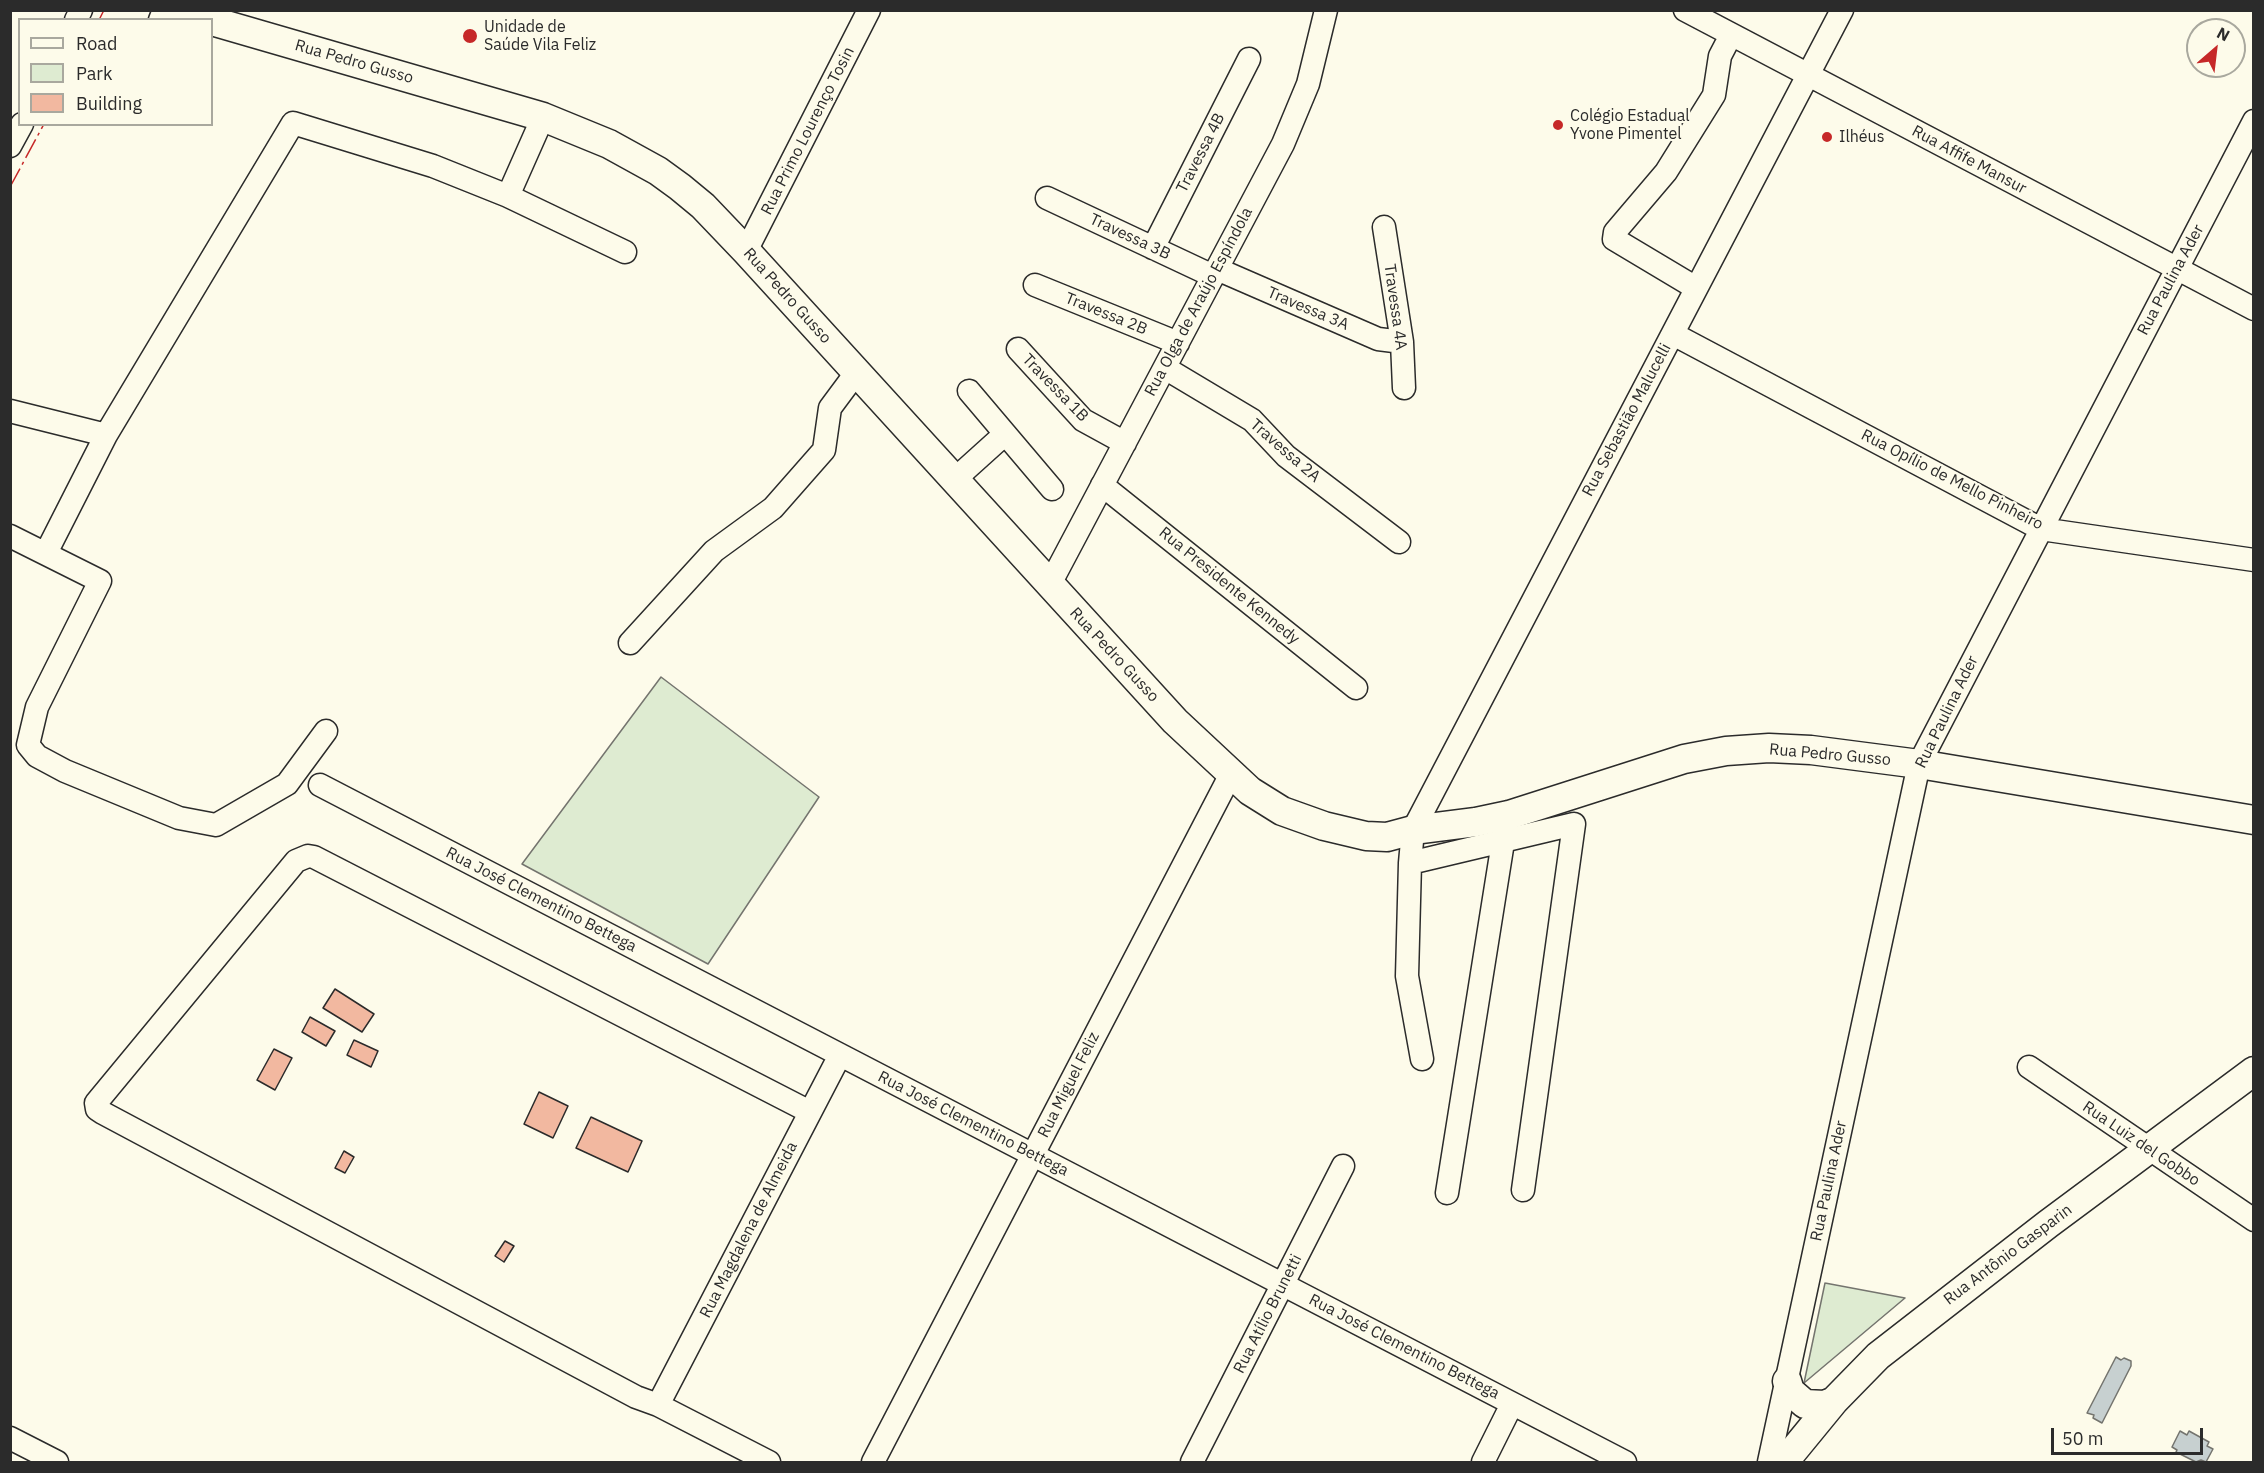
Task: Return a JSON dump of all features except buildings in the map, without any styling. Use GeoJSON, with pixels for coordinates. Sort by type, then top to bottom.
{"type":"FeatureCollection","features":[{"type":"Feature","properties":{"kind":"main road","name":"Rua Pedro Gusso"},"geometry":{"type":"LineString","coordinates":[[177,10],[203,18]]}},
{"type":"Feature","properties":{"kind":"main road","name":"Rua Pedro Gusso"},"geometry":{"type":"LineString","coordinates":[[213,21],[543,117],[609,144],[658,171],[703,206],[746,250],[1175,721],[1232,772],[1251,777],[1306,800],[1389,820],[1413,830],[1476,822],[1509,815],[1571,810],[1674,762],[1726,751],[1769,748],[1810,750],[1919,764],[2253,820]]}},
{"type":"Feature","properties":{"kind":"main road","name":"Rua Antônio Gasparin"},"geometry":{"type":"LineString","coordinates":[[1784,1462],[1833,1401],[1903,1336],[2253,1071]]}},
{"type":"Feature","properties":{"kind":"main road"},"geometry":{"type":"LineString","coordinates":[[1787,1381],[1790,1391],[1805,1404],[1815,1406],[1833,1401]]}},
{"type":"Feature","properties":{"kind":"street","name":"Rua Primo Lourenço Tosin"},"geometry":{"type":"LineString","coordinates":[[746,250],[870,10]]}},
{"type":"Feature","properties":{"kind":"street","name":"Rua Olga de Araújo Espíndola"},"geometry":{"type":"LineString","coordinates":[[1050,584],[1298,113],[1316,57],[1326,10]]}},
{"type":"Feature","properties":{"kind":"street","name":"Rua Affife Mansur"},"geometry":{"type":"LineString","coordinates":[[1685,10],[2253,309]]}},
{"type":"Feature","properties":{"kind":"street","name":"Rua Sebastião Malucelli"},"geometry":{"type":"LineString","coordinates":[[1413,830],[1842,10]]}},
{"type":"Feature","properties":{"kind":"street"},"geometry":{"type":"LineString","coordinates":[[1696,288],[1614,239],[1615,232],[1666,172],[1714,95],[1720,56],[1731,34]]}},
{"type":"Feature","properties":{"kind":"street","name":"Travessa 4B"},"geometry":{"type":"LineString","coordinates":[[1153,248],[1249,59]]}},
{"type":"Feature","properties":{"kind":"street"},"geometry":{"type":"LineString","coordinates":[[508,196],[543,117]]}},
{"type":"Feature","properties":{"kind":"street","name":"Rua Paulina Ader"},"geometry":{"type":"LineString","coordinates":[[1769,1462],[1919,764],[2253,121]]}},
{"type":"Feature","properties":{"kind":"street"},"geometry":{"type":"LineString","coordinates":[[46,553],[106,435],[293,123],[433,166],[508,196],[625,252]]}},
{"type":"Feature","properties":{"kind":"street"},"geometry":{"type":"LineString","coordinates":[[10,146],[21,126]]}},
{"type":"Feature","properties":{"kind":"street","name":"Travessa 3B"},"geometry":{"type":"LineString","coordinates":[[1047,198],[1153,248],[1215,272]]}},
{"type":"Feature","properties":{"kind":"street","name":"Travessa 4A"},"geometry":{"type":"LineString","coordinates":[[1384,227],[1402,342],[1404,388]]}},
{"type":"Feature","properties":{"kind":"street","name":"Travessa 3A"},"geometry":{"type":"LineString","coordinates":[[1215,272],[1377,339],[1402,342]]}},
{"type":"Feature","properties":{"kind":"street","name":"Travessa 2B"},"geometry":{"type":"LineString","coordinates":[[1035,285],[1178,343]]}},
{"type":"Feature","properties":{"kind":"street","name":"Rua Opílio de Mello Pinheiro"},"geometry":{"type":"LineString","coordinates":[[1673,334],[2041,529],[2253,560]]}},
{"type":"Feature","properties":{"kind":"street","name":"Travessa 1B"},"geometry":{"type":"LineString","coordinates":[[1018,349],[1083,420],[1125,443]]}},
{"type":"Feature","properties":{"kind":"street","name":"Travessa 2A"},"geometry":{"type":"LineString","coordinates":[[1165,368],[1252,420],[1286,456],[1400,542]]}},
{"type":"Feature","properties":{"kind":"street"},"geometry":{"type":"LineString","coordinates":[[630,643],[714,551],[773,508],[824,450],[830,408],[856,373]]}},
{"type":"Feature","properties":{"kind":"street"},"geometry":{"type":"LineString","coordinates":[[969,391],[1052,489]]}},
{"type":"Feature","properties":{"kind":"street"},"geometry":{"type":"LineString","coordinates":[[10,411],[106,435]]}},
{"type":"Feature","properties":{"kind":"street"},"geometry":{"type":"LineString","coordinates":[[954,480],[1005,434]]}},
{"type":"Feature","properties":{"kind":"street","name":"Rua Presidente Kennedy"},"geometry":{"type":"LineString","coordinates":[[1102,485],[1356,688]]}},
{"type":"Feature","properties":{"kind":"street"},"geometry":{"type":"LineString","coordinates":[[10,536],[100,581],[37,708],[28,745],[37,756],[65,771],[179,818],[216,825],[287,784],[326,731]]}},
{"type":"Feature","properties":{"kind":"street","name":"Rua Miguel Feliz"},"geometry":{"type":"LineString","coordinates":[[873,1462],[1232,772]]}},
{"type":"Feature","properties":{"kind":"street","name":"Rua José Clementino Bettega"},"geometry":{"type":"LineString","coordinates":[[320,785],[1626,1462]]}},
{"type":"Feature","properties":{"kind":"street"},"geometry":{"type":"LineString","coordinates":[[1410,863],[1503,842],[1571,810]]}},
{"type":"Feature","properties":{"kind":"street"},"geometry":{"type":"LineString","coordinates":[[1523,1190],[1571,810]]}},
{"type":"Feature","properties":{"kind":"street"},"geometry":{"type":"LineString","coordinates":[[1413,830],[1407,976],[1422,1059]]}},
{"type":"Feature","properties":{"kind":"street"},"geometry":{"type":"LineString","coordinates":[[1447,1193],[1486,934],[1503,842]]}},
{"type":"Feature","properties":{"kind":"street"},"geometry":{"type":"LineString","coordinates":[[769,1462],[657,1405],[636,1398],[104,1113],[97,1108],[96,1103],[296,861],[308,856],[324,862],[810,1112]]}},
{"type":"Feature","properties":{"kind":"street","name":"Rua Magdalena de Almeida"},"geometry":{"type":"LineString","coordinates":[[657,1405],[840,1054]]}},
{"type":"Feature","properties":{"kind":"street","name":"Rua Luiz del Gobbo"},"geometry":{"type":"LineString","coordinates":[[2029,1067],[2253,1220]]}},
{"type":"Feature","properties":{"kind":"street","name":"Rua Atílio Brunetti"},"geometry":{"type":"LineString","coordinates":[[1192,1462],[1343,1166]]}},
{"type":"Feature","properties":{"kind":"street"},"geometry":{"type":"LineString","coordinates":[[1482,1462],[1512,1404]]}},
{"type":"Feature","properties":{"kind":"street"},"geometry":{"type":"LineString","coordinates":[[10,1438],[57,1462]]}},
{"type":"Feature","properties":{"kind":"green space"},"geometry":{"type":"Polygon","coordinates":[[[661,677],[819,797],[708,964],[522,864],[661,677]]]}},
{"type":"Feature","properties":{"kind":"green space"},"geometry":{"type":"Polygon","coordinates":[[[1825,1283],[1905,1298],[1804,1383],[1825,1283]]]}},
{"type":"Feature","properties":{"kind":"shaded area"},"geometry":{"type":"Polygon","coordinates":[[[2116,1357],[2131,1361],[2131,1366],[2102,1423],[2093,1418],[2094,1415],[2087,1413],[2116,1357]]]}},
{"type":"Feature","properties":{"kind":"shaded area"},"geometry":{"type":"Polygon","coordinates":[[[2180,1431],[2187,1435],[2189,1431],[2209,1442],[2207,1446],[2213,1449],[2206,1462],[2201,1460],[2196,1462],[2176,1452],[2177,1450],[2172,1447],[2180,1431]]]}},
{"type":"Feature","properties":{"kind":"power"},"geometry":{"type":"LineString","coordinates":[[100,18],[104,10]]}},
{"type":"Feature","properties":{"kind":"power"},"geometry":{"type":"LineString","coordinates":[[10,187],[43,126]]}},
{"type":"Feature","properties":{"kind":"place","name":"Unidade de Saúde Vila Feliz"},"geometry":{"type":"Point","coordinates":[470,36]}},
{"type":"Feature","properties":{"kind":"place","name":"Colégio Estadual Yvone Pimentel"},"geometry":{"type":"Point","coordinates":[1558,125]}},
{"type":"Feature","properties":{"kind":"place","name":"Ilhéus"},"geometry":{"type":"Point","coordinates":[1827,137]}}]}
